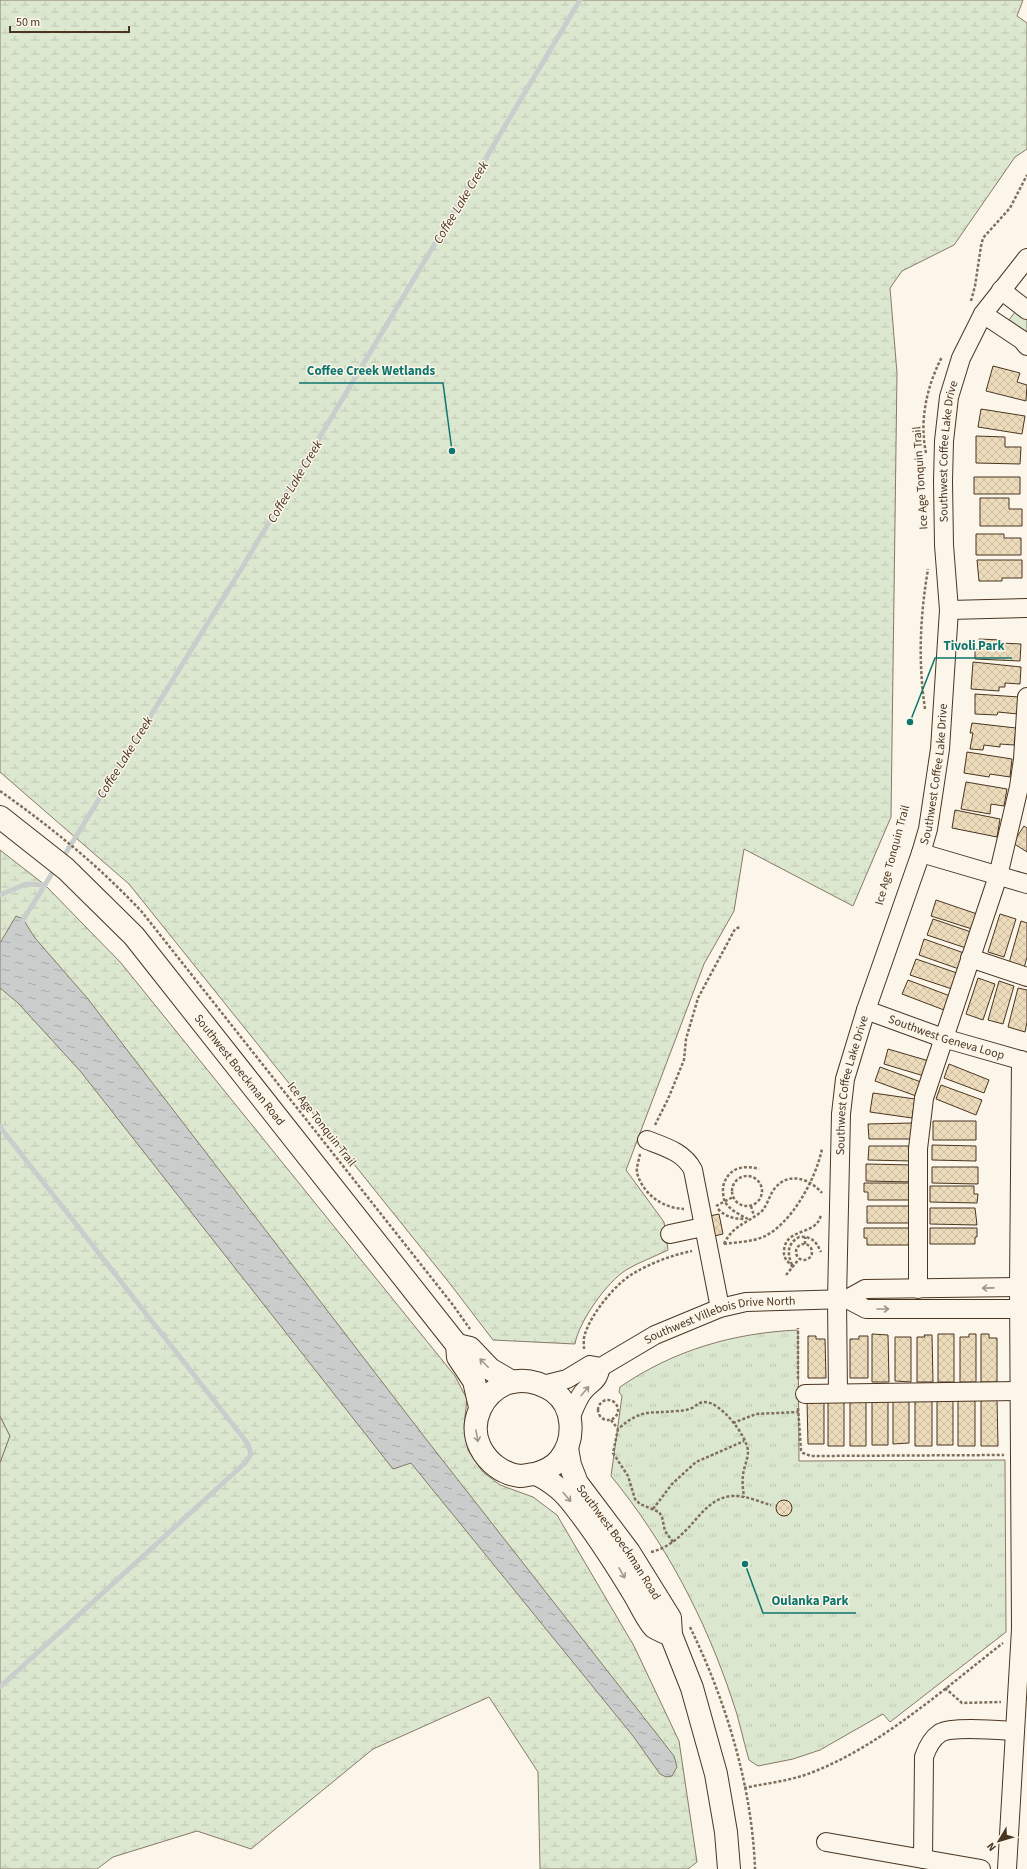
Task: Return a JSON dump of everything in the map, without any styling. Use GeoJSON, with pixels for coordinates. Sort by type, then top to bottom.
{"type":"FeatureCollection","features":[{"type":"Feature","properties":{"kind":"main road","name":"Southwest Boeckman Road"},"geometry":{"type":"LineString","coordinates":[[0,817],[49,854],[92,892],[134,936],[457,1345],[458,1357],[474,1381],[480,1408],[476,1428],[477,1437],[484,1454],[492,1463],[506,1472],[519,1476],[535,1474],[552,1466],[567,1448],[571,1434],[570,1419],[563,1401],[555,1392],[543,1385],[531,1381],[512,1382],[502,1385],[490,1394],[480,1408]]}},
{"type":"Feature","properties":{"kind":"main road","name":"Southwest Boeckman Road"},"geometry":{"type":"LineString","coordinates":[[457,1345],[470,1348],[490,1369],[512,1382]]}},
{"type":"Feature","properties":{"kind":"main road","name":"Southwest Boeckman Road"},"geometry":{"type":"LineString","coordinates":[[567,1448],[570,1465],[577,1483],[630,1552],[670,1618],[671,1635],[694,1695],[707,1738],[721,1798],[729,1869]]}},
{"type":"Feature","properties":{"kind":"main road","name":"Southwest Boeckman Road"},"geometry":{"type":"LineString","coordinates":[[535,1474],[564,1493],[616,1564],[654,1627],[671,1635]]}},
{"type":"Feature","properties":{"kind":"street","name":"Southwest Coffee Lake Drive"},"geometry":{"type":"LineString","coordinates":[[838,1393],[842,1299],[842,1100],[845,1079],[866,1010],[928,829],[940,748],[950,610],[944,545],[944,442],[946,415],[956,372],[976,311],[1001,290],[1027,258]]}},
{"type":"Feature","properties":{"kind":"street"},"geometry":{"type":"LineString","coordinates":[[1001,290],[1027,310]]}},
{"type":"Feature","properties":{"kind":"street"},"geometry":{"type":"LineString","coordinates":[[976,311],[1022,340],[1027,346]]}},
{"type":"Feature","properties":{"kind":"street"},"geometry":{"type":"LineString","coordinates":[[950,610],[1027,608]]}},
{"type":"Feature","properties":{"kind":"street"},"geometry":{"type":"LineString","coordinates":[[918,1289],[918,1149],[924,1098],[998,876],[1024,777],[1027,698]]}},
{"type":"Feature","properties":{"kind":"street"},"geometry":{"type":"LineString","coordinates":[[921,853],[1027,884]]}},
{"type":"Feature","properties":{"kind":"street"},"geometry":{"type":"LineString","coordinates":[[970,958],[1027,977]]}},
{"type":"Feature","properties":{"kind":"street","name":"Southwest Geneva Loop"},"geometry":{"type":"LineString","coordinates":[[866,1010],[943,1038],[1024,1061]]}},
{"type":"Feature","properties":{"kind":"street"},"geometry":{"type":"LineString","coordinates":[[1007,1869],[1021,1629],[1020,1455],[1024,1391],[1024,1061]]}},
{"type":"Feature","properties":{"kind":"street"},"geometry":{"type":"LineString","coordinates":[[647,1140],[682,1155],[689,1162],[693,1170],[702,1218],[716,1246],[720,1308]]}},
{"type":"Feature","properties":{"kind":"street"},"geometry":{"type":"LineString","coordinates":[[670,1234],[702,1218]]}},
{"type":"Feature","properties":{"kind":"street","name":"Southwest Villebois Drive North"},"geometry":{"type":"LineString","coordinates":[[543,1385],[567,1379],[590,1366],[602,1367],[655,1335],[720,1308],[746,1302],[842,1299],[865,1289],[1023,1287]]}},
{"type":"Feature","properties":{"kind":"street","name":"Southwest Villebois Drive North"},"geometry":{"type":"LineString","coordinates":[[842,1299],[866,1309],[1023,1309]]}},
{"type":"Feature","properties":{"kind":"street","name":"Southwest Villebois Drive North"},"geometry":{"type":"LineString","coordinates":[[570,1419],[577,1401],[582,1393],[598,1378],[602,1367]]}},
{"type":"Feature","properties":{"kind":"street"},"geometry":{"type":"LineString","coordinates":[[800,1396],[838,1393],[1024,1391]]}},
{"type":"Feature","properties":{"kind":"street"},"geometry":{"type":"LineString","coordinates":[[923,1859],[924,1757],[926,1748],[940,1733],[951,1730],[1015,1730]]}},
{"type":"Feature","properties":{"kind":"street"},"geometry":{"type":"LineString","coordinates":[[826,1842],[981,1869]]}},
{"type":"Feature","properties":{"kind":"path"},"geometry":{"type":"LineString","coordinates":[[976,311],[976,286],[983,238],[1010,208],[1027,175]]}},
{"type":"Feature","properties":{"kind":"path","name":"Ice Age Tonquin Trail"},"geometry":{"type":"LineString","coordinates":[[927,457],[924,443],[924,419],[928,391],[945,352]]}},
{"type":"Feature","properties":{"kind":"path"},"geometry":{"type":"LineString","coordinates":[[925,713],[920,658],[922,618],[928,566]]}},
{"type":"Feature","properties":{"kind":"path"},"geometry":{"type":"LineString","coordinates":[[702,1218],[658,1203],[645,1189],[637,1172],[640,1154],[668,1099],[684,1060],[690,1020],[698,998],[735,929],[740,927]]}},
{"type":"Feature","properties":{"kind":"path","name":"Ice Age Tonquin Trail"},"geometry":{"type":"LineString","coordinates":[[176,955],[453,1305]]}},
{"type":"Feature","properties":{"kind":"path"},"geometry":{"type":"LineString","coordinates":[[585,1354],[584,1335],[593,1317],[618,1285],[633,1273],[682,1253],[751,1240],[772,1232],[789,1216],[810,1181],[819,1165],[823,1146]]}},
{"type":"Feature","properties":{"kind":"path"},"geometry":{"type":"LineString","coordinates":[[748,1219],[730,1208],[725,1202],[723,1192],[724,1182],[732,1171],[744,1167],[759,1169]]}},
{"type":"Feature","properties":{"kind":"path"},"geometry":{"type":"LineString","coordinates":[[744,1176],[754,1177],[761,1184],[762,1195],[756,1204],[751,1206],[742,1206],[733,1197],[732,1192],[735,1182],[744,1176]]}},
{"type":"Feature","properties":{"kind":"path"},"geometry":{"type":"LineString","coordinates":[[716,1246],[766,1206],[774,1188],[790,1179],[800,1178],[810,1181],[823,1194],[824,1198]]}},
{"type":"Feature","properties":{"kind":"path"},"geometry":{"type":"LineString","coordinates":[[733,1197],[715,1207],[725,1216],[737,1219],[748,1219]]}},
{"type":"Feature","properties":{"kind":"path"},"geometry":{"type":"LineString","coordinates":[[751,1206],[754,1216]]}},
{"type":"Feature","properties":{"kind":"path"},"geometry":{"type":"LineString","coordinates":[[793,1267],[787,1262],[784,1254],[784,1246],[789,1238],[795,1234],[814,1226],[819,1221],[823,1209]]}},
{"type":"Feature","properties":{"kind":"path"},"geometry":{"type":"LineString","coordinates":[[793,1267],[788,1252],[790,1244],[799,1237],[805,1237],[815,1241],[823,1257]]}},
{"type":"Feature","properties":{"kind":"path"},"geometry":{"type":"LineString","coordinates":[[805,1237],[805,1244]]}},
{"type":"Feature","properties":{"kind":"path"},"geometry":{"type":"LineString","coordinates":[[799,1259],[807,1260],[812,1254],[811,1249],[805,1244]]}},
{"type":"Feature","properties":{"kind":"path"},"geometry":{"type":"LineString","coordinates":[[799,1259],[796,1255],[797,1250],[800,1246],[805,1244]]}},
{"type":"Feature","properties":{"kind":"path"},"geometry":{"type":"LineString","coordinates":[[786,1275],[799,1259]]}},
{"type":"Feature","properties":{"kind":"path"},"geometry":{"type":"LineString","coordinates":[[798,1328],[800,1396],[798,1412],[801,1450],[803,1453],[811,1456],[1020,1455]]}},
{"type":"Feature","properties":{"kind":"path"},"geometry":{"type":"LineString","coordinates":[[609,1400],[617,1404],[619,1409],[618,1414],[610,1420],[605,1421],[599,1414],[601,1404],[609,1400]]}},
{"type":"Feature","properties":{"kind":"path"},"geometry":{"type":"LineString","coordinates":[[673,1542],[665,1531],[662,1517],[659,1512],[640,1504],[635,1499],[628,1476],[616,1459],[614,1448],[618,1429],[634,1417],[644,1413],[684,1410],[702,1402],[708,1402],[718,1407],[733,1423],[748,1450],[742,1478],[744,1497]]}},
{"type":"Feature","properties":{"kind":"path"},"geometry":{"type":"LineString","coordinates":[[733,1423],[756,1414],[798,1412]]}},
{"type":"Feature","properties":{"kind":"path"},"geometry":{"type":"LineString","coordinates":[[610,1420],[618,1429]]}},
{"type":"Feature","properties":{"kind":"path"},"geometry":{"type":"LineString","coordinates":[[653,1509],[672,1484],[696,1462],[744,1441]]}},
{"type":"Feature","properties":{"kind":"path"},"geometry":{"type":"LineString","coordinates":[[649,1553],[665,1547],[673,1542],[698,1516],[715,1502],[732,1496],[744,1497],[771,1505]]}},
{"type":"Feature","properties":{"kind":"path"},"geometry":{"type":"LineString","coordinates":[[744,1788],[811,1773],[839,1761],[898,1724],[1007,1640]]}},
{"type":"Feature","properties":{"kind":"path"},"geometry":{"type":"LineString","coordinates":[[945,1688],[962,1703],[1017,1702]]}},
{"type":"Feature","properties":{"kind":"green space"},"geometry":{"type":"Polygon","coordinates":[[[0,0],[1023,0],[1017,16],[1027,23],[1027,149],[1015,157],[954,245],[902,271],[890,288],[897,373],[891,817],[853,906],[744,849],[734,911],[704,964],[626,1170],[664,1222],[668,1250],[636,1264],[626,1270],[611,1283],[595,1303],[582,1324],[575,1344],[493,1340],[451,1285],[129,884],[0,772],[0,0]]]}},
{"type":"Feature","properties":{"kind":"green space"},"geometry":{"type":"Polygon","coordinates":[[[1016,311],[1027,319],[1027,333],[1008,321],[1016,311]]]}},
{"type":"Feature","properties":{"kind":"green space"},"geometry":{"type":"Polygon","coordinates":[[[0,850],[45,885],[121,963],[455,1376],[467,1399],[464,1426],[468,1450],[482,1471],[500,1485],[533,1497],[557,1515],[634,1646],[679,1741],[697,1862],[688,1869],[540,1869],[538,1772],[489,1697],[373,1749],[251,1849],[197,1831],[113,1857],[97,1869],[0,1869],[0,1463],[10,1436],[0,1416],[0,850]]]}},
{"type":"Feature","properties":{"kind":"green space"},"geometry":{"type":"Polygon","coordinates":[[[798,1330],[799,1461],[1005,1460],[1006,1632],[890,1722],[883,1714],[820,1750],[793,1759],[758,1766],[749,1760],[737,1714],[721,1669],[696,1610],[682,1582],[649,1527],[611,1476],[622,1396],[619,1392],[620,1387],[640,1374],[683,1353],[750,1335],[798,1330]]]}},
{"type":"Feature","properties":{"kind":"green space"},"geometry":{"type":"Polygon","coordinates":[[[0,1416],[10,1436],[0,1463],[0,1416]]]}},
{"type":"Feature","properties":{"kind":"water"},"geometry":{"type":"Polygon","coordinates":[[[16,916],[23,919],[35,938],[88,999],[426,1439],[674,1756],[677,1767],[672,1776],[666,1777],[660,1774],[633,1736],[411,1463],[393,1469],[81,1072],[18,1003],[0,988],[0,943],[16,916]]]}},
{"type":"Feature","properties":{"kind":"building"},"geometry":{"type":"Polygon","coordinates":[[[993,366],[1020,373],[1017,382],[1027,385],[1026,401],[986,391],[993,366]]]}},
{"type":"Feature","properties":{"kind":"building"},"geometry":{"type":"Polygon","coordinates":[[[981,409],[1025,416],[1022,434],[978,427],[981,409]]]}},
{"type":"Feature","properties":{"kind":"building"},"geometry":{"type":"Polygon","coordinates":[[[976,436],[1005,437],[1005,447],[1021,447],[1020,464],[976,463],[976,436]]]}},
{"type":"Feature","properties":{"kind":"building"},"geometry":{"type":"Polygon","coordinates":[[[974,477],[1020,477],[1020,494],[974,494],[974,477]]]}},
{"type":"Feature","properties":{"kind":"building"},"geometry":{"type":"Polygon","coordinates":[[[980,498],[1009,498],[1009,509],[1022,509],[1022,526],[980,526],[980,498]]]}},
{"type":"Feature","properties":{"kind":"building"},"geometry":{"type":"Polygon","coordinates":[[[976,534],[1004,534],[1004,538],[1021,538],[1021,555],[976,555],[976,534]]]}},
{"type":"Feature","properties":{"kind":"building"},"geometry":{"type":"Polygon","coordinates":[[[977,560],[1022,560],[1022,578],[1002,578],[1002,581],[979,581],[977,560]]]}},
{"type":"Feature","properties":{"kind":"building"},"geometry":{"type":"Polygon","coordinates":[[[979,639],[1001,640],[1001,643],[1021,644],[1020,661],[975,659],[975,649],[979,650],[979,639]]]}},
{"type":"Feature","properties":{"kind":"building"},"geometry":{"type":"Polygon","coordinates":[[[973,662],[1021,667],[1020,684],[1005,683],[1005,687],[999,687],[999,691],[971,689],[973,662]]]}},
{"type":"Feature","properties":{"kind":"building"},"geometry":{"type":"Polygon","coordinates":[[[975,694],[1019,697],[1018,714],[998,712],[997,715],[975,714],[975,694]]]}},
{"type":"Feature","properties":{"kind":"building"},"geometry":{"type":"Polygon","coordinates":[[[972,723],[1016,728],[1014,745],[1000,744],[1000,747],[984,745],[983,750],[970,749],[973,733],[970,733],[972,723]]]}},
{"type":"Feature","properties":{"kind":"building"},"geometry":{"type":"Polygon","coordinates":[[[967,752],[1012,759],[1010,777],[990,774],[989,777],[964,773],[967,752]]]}},
{"type":"Feature","properties":{"kind":"building"},"geometry":{"type":"Polygon","coordinates":[[[966,782],[1007,789],[1004,806],[991,804],[990,814],[961,809],[966,782]]]}},
{"type":"Feature","properties":{"kind":"building"},"geometry":{"type":"Polygon","coordinates":[[[955,810],[1000,819],[997,837],[952,828],[955,810]]]}},
{"type":"Feature","properties":{"kind":"building"},"geometry":{"type":"Polygon","coordinates":[[[1024,826],[1027,828],[1027,852],[1013,843],[1024,826]]]}},
{"type":"Feature","properties":{"kind":"building"},"geometry":{"type":"Polygon","coordinates":[[[936,900],[977,914],[972,929],[931,916],[936,900]]]}},
{"type":"Feature","properties":{"kind":"building"},"geometry":{"type":"Polygon","coordinates":[[[1000,914],[1016,919],[1004,957],[988,952],[1000,914]]]}},
{"type":"Feature","properties":{"kind":"building"},"geometry":{"type":"Polygon","coordinates":[[[933,919],[971,932],[966,948],[927,935],[933,919]]]}},
{"type":"Feature","properties":{"kind":"building"},"geometry":{"type":"Polygon","coordinates":[[[1021,921],[1027,923],[1027,957],[1024,968],[1009,963],[1021,921]]]}},
{"type":"Feature","properties":{"kind":"building"},"geometry":{"type":"Polygon","coordinates":[[[924,939],[964,953],[959,969],[919,955],[924,939]]]}},
{"type":"Feature","properties":{"kind":"building"},"geometry":{"type":"Polygon","coordinates":[[[916,959],[957,973],[952,989],[910,975],[916,959]]]}},
{"type":"Feature","properties":{"kind":"building"},"geometry":{"type":"Polygon","coordinates":[[[978,978],[995,984],[983,1020],[966,1014],[978,978]]]}},
{"type":"Feature","properties":{"kind":"building"},"geometry":{"type":"Polygon","coordinates":[[[908,980],[950,996],[944,1010],[902,994],[908,980]]]}},
{"type":"Feature","properties":{"kind":"building"},"geometry":{"type":"Polygon","coordinates":[[[999,981],[1014,986],[1003,1024],[988,1020],[999,981]]]}},
{"type":"Feature","properties":{"kind":"building"},"geometry":{"type":"Polygon","coordinates":[[[1018,988],[1027,990],[1027,1022],[1025,1032],[1008,1027],[1018,988]]]}},
{"type":"Feature","properties":{"kind":"building"},"geometry":{"type":"Polygon","coordinates":[[[888,1049],[929,1061],[924,1076],[884,1064],[888,1049]]]}},
{"type":"Feature","properties":{"kind":"building"},"geometry":{"type":"Polygon","coordinates":[[[949,1064],[989,1080],[984,1093],[944,1078],[949,1064]]]}},
{"type":"Feature","properties":{"kind":"building"},"geometry":{"type":"Polygon","coordinates":[[[880,1067],[921,1082],[916,1096],[875,1081],[880,1067]]]}},
{"type":"Feature","properties":{"kind":"building"},"geometry":{"type":"Polygon","coordinates":[[[941,1085],[982,1100],[976,1115],[936,1099],[941,1085]]]}},
{"type":"Feature","properties":{"kind":"building"},"geometry":{"type":"Polygon","coordinates":[[[873,1093],[915,1099],[912,1118],[870,1112],[873,1093]]]}},
{"type":"Feature","properties":{"kind":"building"},"geometry":{"type":"Polygon","coordinates":[[[933,1121],[976,1121],[976,1140],[933,1140],[933,1121]]]}},
{"type":"Feature","properties":{"kind":"building"},"geometry":{"type":"Polygon","coordinates":[[[912,1123],[912,1139],[869,1139],[868,1124],[912,1123]]]}},
{"type":"Feature","properties":{"kind":"building"},"geometry":{"type":"Polygon","coordinates":[[[932,1145],[976,1146],[976,1161],[932,1160],[932,1145]]]}},
{"type":"Feature","properties":{"kind":"building"},"geometry":{"type":"Polygon","coordinates":[[[869,1146],[912,1146],[912,1161],[868,1160],[869,1146]]]}},
{"type":"Feature","properties":{"kind":"building"},"geometry":{"type":"Polygon","coordinates":[[[866,1164],[913,1165],[913,1182],[866,1181],[866,1164]]]}},
{"type":"Feature","properties":{"kind":"building"},"geometry":{"type":"Polygon","coordinates":[[[932,1167],[978,1167],[978,1184],[932,1183],[932,1167]]]}},
{"type":"Feature","properties":{"kind":"building"},"geometry":{"type":"Polygon","coordinates":[[[864,1183],[911,1183],[911,1200],[868,1200],[868,1192],[864,1192],[864,1183]]]}},
{"type":"Feature","properties":{"kind":"building"},"geometry":{"type":"Polygon","coordinates":[[[930,1186],[974,1186],[974,1194],[978,1194],[977,1203],[930,1202],[930,1186]]]}},
{"type":"Feature","properties":{"kind":"building"},"geometry":{"type":"Polygon","coordinates":[[[867,1206],[911,1206],[911,1223],[867,1223],[867,1206]]]}},
{"type":"Feature","properties":{"kind":"building"},"geometry":{"type":"Polygon","coordinates":[[[930,1208],[975,1208],[977,1225],[930,1224],[930,1208]]]}},
{"type":"Feature","properties":{"kind":"building"},"geometry":{"type":"Polygon","coordinates":[[[719,1214],[723,1234],[710,1237],[705,1217],[719,1214]]]}},
{"type":"Feature","properties":{"kind":"building"},"geometry":{"type":"Polygon","coordinates":[[[864,1228],[911,1228],[911,1245],[867,1245],[867,1238],[864,1238],[864,1228]]]}},
{"type":"Feature","properties":{"kind":"building"},"geometry":{"type":"Polygon","coordinates":[[[930,1228],[977,1228],[977,1237],[975,1237],[975,1244],[930,1244],[930,1228]]]}},
{"type":"Feature","properties":{"kind":"building"},"geometry":{"type":"Polygon","coordinates":[[[872,1334],[888,1335],[889,1382],[872,1382],[872,1334]]]}},
{"type":"Feature","properties":{"kind":"building"},"geometry":{"type":"Polygon","coordinates":[[[938,1334],[954,1334],[954,1382],[938,1382],[938,1334]]]}},
{"type":"Feature","properties":{"kind":"building"},"geometry":{"type":"Polygon","coordinates":[[[969,1334],[976,1334],[976,1382],[960,1382],[960,1337],[969,1337],[969,1334]]]}},
{"type":"Feature","properties":{"kind":"building"},"geometry":{"type":"Polygon","coordinates":[[[981,1334],[989,1334],[989,1338],[997,1338],[997,1382],[981,1382],[981,1334]]]}},
{"type":"Feature","properties":{"kind":"building"},"geometry":{"type":"Polygon","coordinates":[[[924,1335],[932,1335],[933,1382],[917,1382],[917,1337],[925,1337],[924,1335]]]}},
{"type":"Feature","properties":{"kind":"building"},"geometry":{"type":"Polygon","coordinates":[[[808,1336],[816,1336],[816,1339],[825,1339],[826,1378],[808,1378],[808,1336]]]}},
{"type":"Feature","properties":{"kind":"building"},"geometry":{"type":"Polygon","coordinates":[[[859,1336],[868,1336],[868,1378],[850,1378],[850,1339],[859,1339],[859,1336]]]}},
{"type":"Feature","properties":{"kind":"building"},"geometry":{"type":"Polygon","coordinates":[[[895,1337],[911,1337],[911,1382],[895,1381],[895,1337]]]}},
{"type":"Feature","properties":{"kind":"building"},"geometry":{"type":"Polygon","coordinates":[[[828,1399],[844,1399],[844,1446],[828,1446],[828,1399]]]}},
{"type":"Feature","properties":{"kind":"building"},"geometry":{"type":"Polygon","coordinates":[[[850,1399],[866,1399],[866,1446],[850,1446],[850,1399]]]}},
{"type":"Feature","properties":{"kind":"building"},"geometry":{"type":"Polygon","coordinates":[[[872,1399],[888,1399],[888,1445],[872,1445],[872,1399]]]}},
{"type":"Feature","properties":{"kind":"building"},"geometry":{"type":"Polygon","coordinates":[[[893,1399],[909,1399],[909,1443],[893,1444],[893,1399]]]}},
{"type":"Feature","properties":{"kind":"building"},"geometry":{"type":"Polygon","coordinates":[[[915,1399],[932,1399],[932,1446],[915,1446],[915,1399]]]}},
{"type":"Feature","properties":{"kind":"building"},"geometry":{"type":"Polygon","coordinates":[[[937,1399],[953,1399],[953,1445],[937,1445],[937,1399]]]}},
{"type":"Feature","properties":{"kind":"building"},"geometry":{"type":"Polygon","coordinates":[[[958,1399],[975,1399],[975,1446],[958,1446],[958,1399]]]}},
{"type":"Feature","properties":{"kind":"building"},"geometry":{"type":"Polygon","coordinates":[[[981,1399],[997,1399],[998,1446],[981,1446],[981,1399]]]}},
{"type":"Feature","properties":{"kind":"building"},"geometry":{"type":"Polygon","coordinates":[[[807,1400],[824,1400],[824,1444],[808,1444],[807,1400]]]}},
{"type":"Feature","properties":{"kind":"building"},"geometry":{"type":"Polygon","coordinates":[[[781,1500],[787,1500],[792,1505],[790,1514],[787,1516],[781,1516],[776,1511],[776,1505],[781,1500]]]}},
{"type":"Feature","properties":{"kind":"waterway","name":"Coffee Lake Creek"},"geometry":{"type":"LineString","coordinates":[[62,859],[240,571],[580,0]]}},
{"type":"Feature","properties":{"kind":"waterway","name":"Coffee Lake Creek"},"geometry":{"type":"LineString","coordinates":[[20,925],[56,867]]}},
{"type":"Feature","properties":{"kind":"waterway"},"geometry":{"type":"LineString","coordinates":[[0,895],[26,884],[45,885]]}},
{"type":"Feature","properties":{"kind":"waterway"},"geometry":{"type":"LineString","coordinates":[[0,1127],[248,1444],[251,1454],[246,1462],[0,1687]]}},
{"type":"Feature","properties":{"kind":"place","name":"Coffee Creek Wetlands"},"geometry":{"type":"Point","coordinates":[452,451]}},
{"type":"Feature","properties":{"kind":"place","name":"Tivoli Park"},"geometry":{"type":"Point","coordinates":[910,722]}},
{"type":"Feature","properties":{"kind":"place","name":"Oulanka Park"},"geometry":{"type":"Point","coordinates":[745,1564]}}]}
